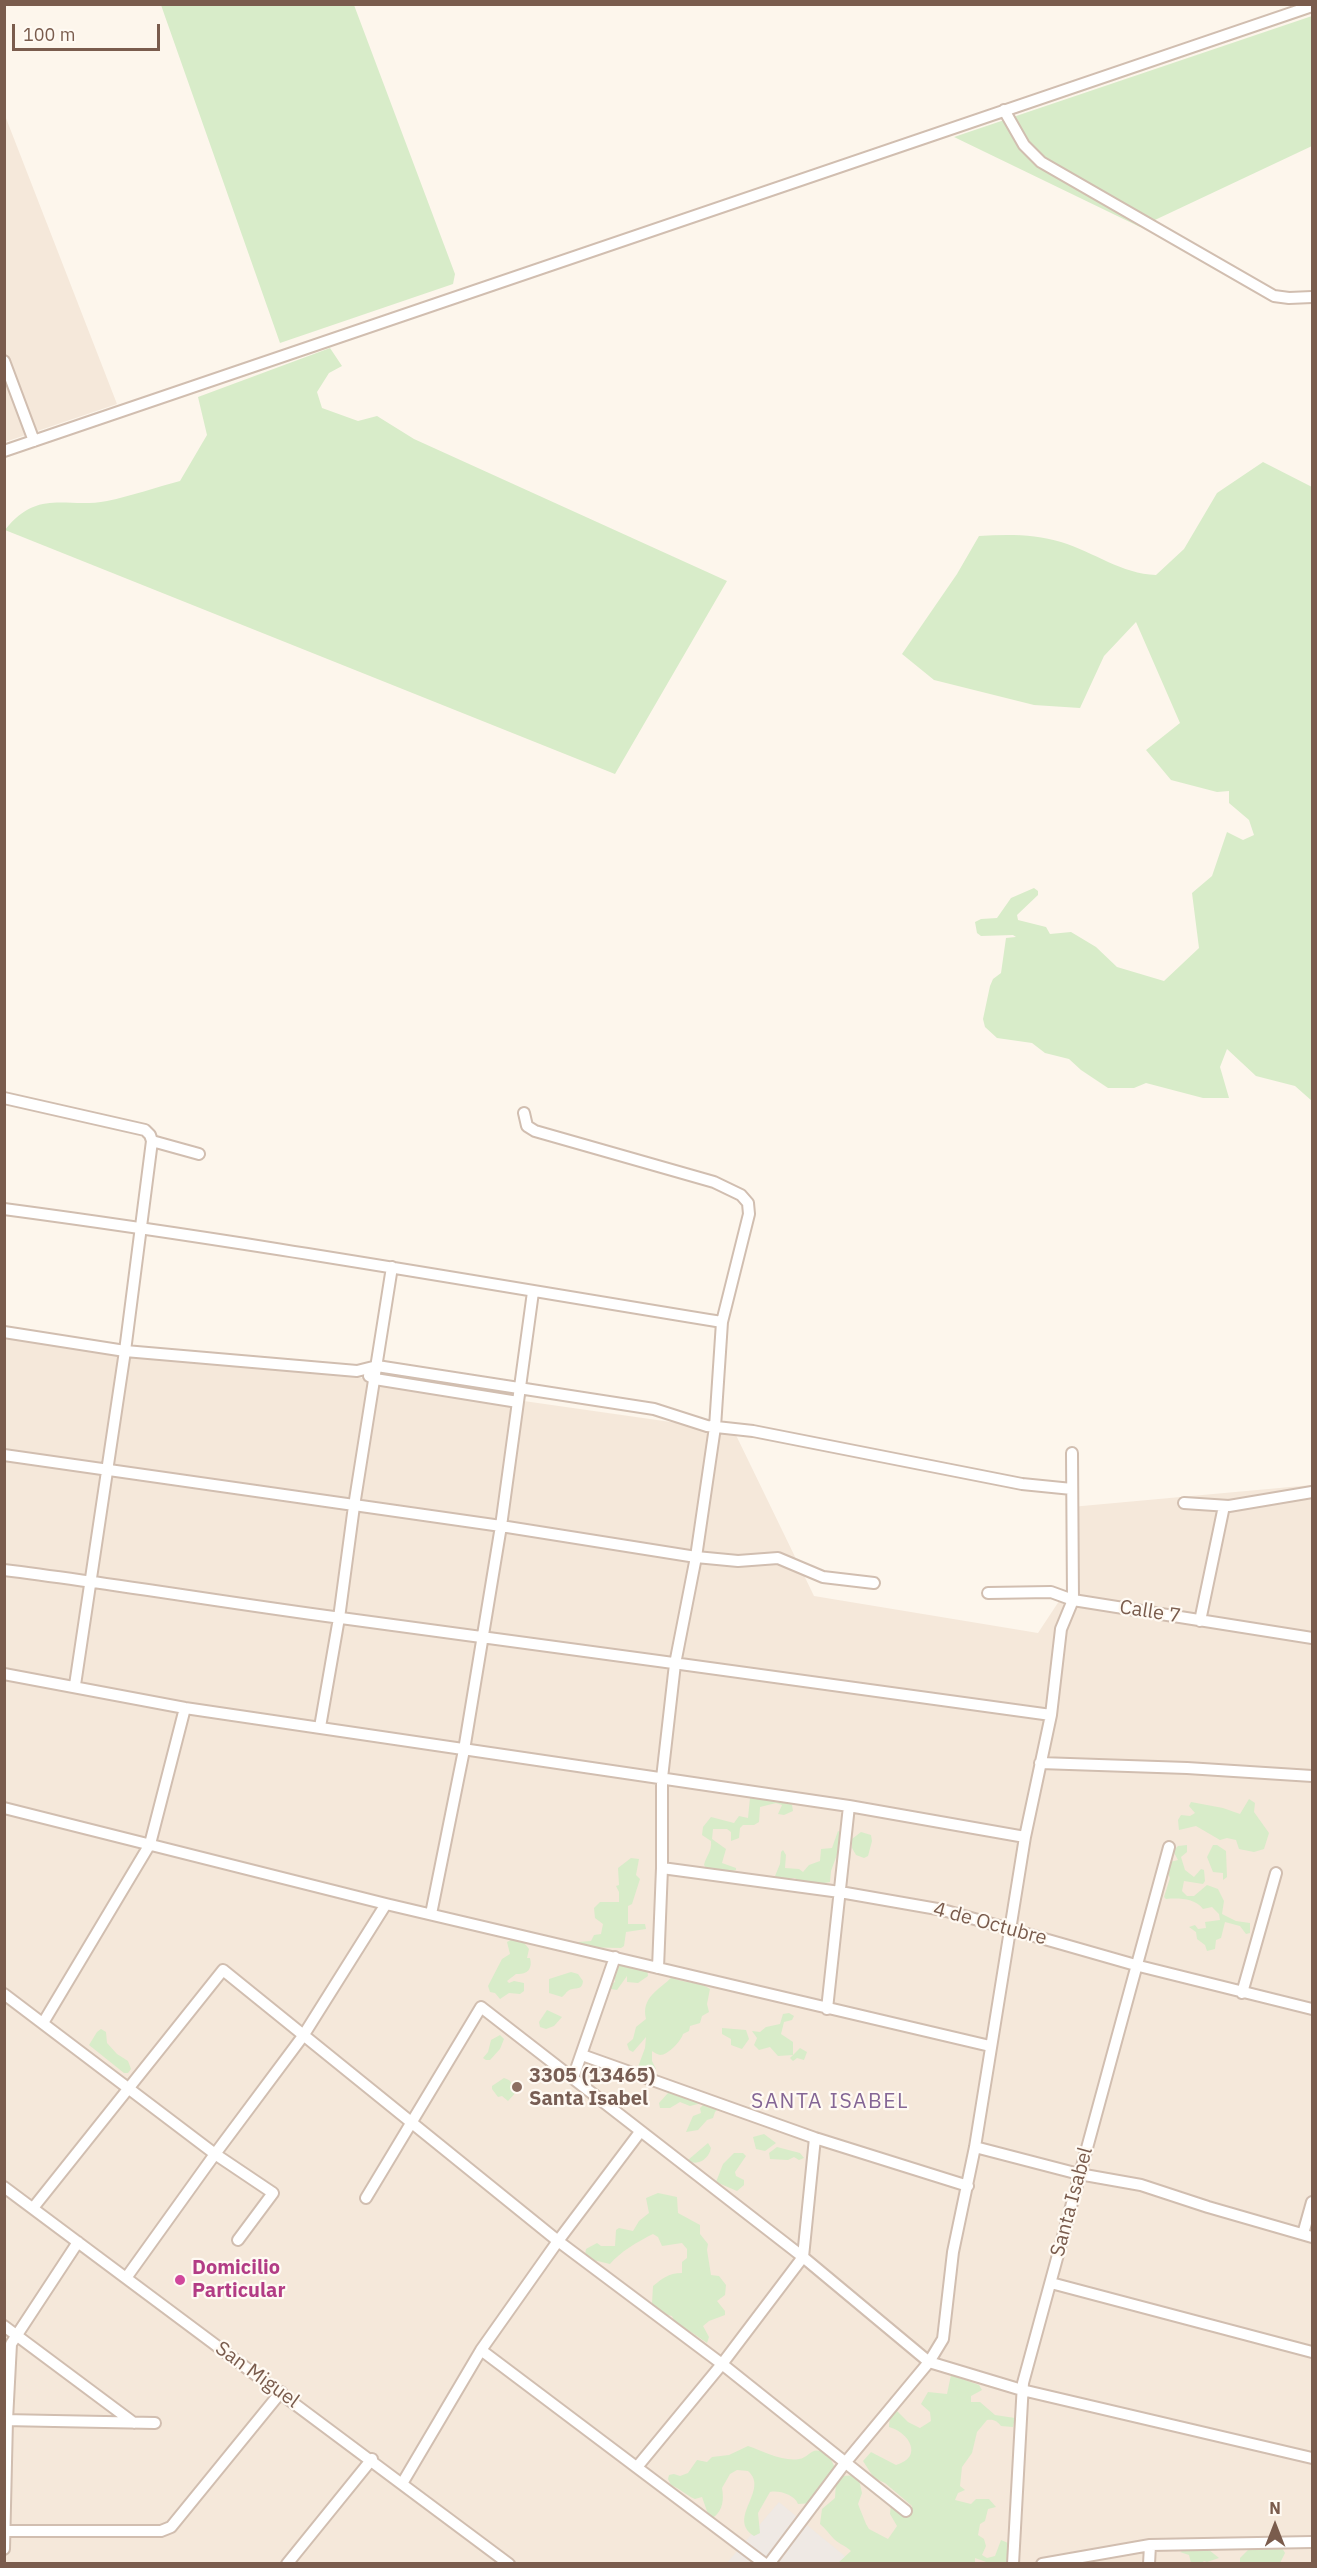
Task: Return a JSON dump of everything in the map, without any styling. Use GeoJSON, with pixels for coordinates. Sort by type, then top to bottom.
{"type":"FeatureCollection","features":[{"type":"Feature","properties":{"kind":"street"},"geometry":{"type":"LineString","coordinates":[[4,451],[1312,6]]}},
{"type":"Feature","properties":{"kind":"street"},"geometry":{"type":"LineString","coordinates":[[1005,110],[1024,145],[1041,162],[1274,296],[1312,297]]}},
{"type":"Feature","properties":{"kind":"street"},"geometry":{"type":"LineString","coordinates":[[4,361],[34,441]]}},
{"type":"Feature","properties":{"kind":"street"},"geometry":{"type":"LineString","coordinates":[[4,1098],[145,1130],[150,1134],[152,1141],[125,1351],[75,1685]]}},
{"type":"Feature","properties":{"kind":"street"},"geometry":{"type":"LineString","coordinates":[[524,1113],[527,1126],[535,1131],[714,1182],[741,1195],[748,1203],[749,1214],[722,1322],[715,1427],[696,1557],[675,1664],[662,1778],[662,1868],[658,1968]]}},
{"type":"Feature","properties":{"kind":"street"},"geometry":{"type":"LineString","coordinates":[[152,1141],[199,1154]]}},
{"type":"Feature","properties":{"kind":"street"},"geometry":{"type":"LineString","coordinates":[[4,1209],[142,1227],[722,1322]]}},
{"type":"Feature","properties":{"kind":"street"},"geometry":{"type":"LineString","coordinates":[[320,1727],[339,1618],[354,1506],[392,1268]]}},
{"type":"Feature","properties":{"kind":"street"},"geometry":{"type":"LineString","coordinates":[[431,1914],[464,1750],[501,1526],[533,1292]]}},
{"type":"Feature","properties":{"kind":"street"},"geometry":{"type":"LineString","coordinates":[[4,1332],[125,1351],[357,1371],[377,1366],[654,1409],[715,1427],[753,1431],[1022,1484],[1072,1489]]}},
{"type":"Feature","properties":{"kind":"street"},"geometry":{"type":"LineString","coordinates":[[357,1371],[375,1379],[518,1402]]}},
{"type":"Feature","properties":{"kind":"street"},"geometry":{"type":"LineString","coordinates":[[769,2564],[845,2463],[929,2362],[943,2339],[953,2252],[975,2147],[1025,1837],[1051,1715],[1061,1629],[1073,1600],[1072,1453]]}},
{"type":"Feature","properties":{"kind":"street"},"geometry":{"type":"LineString","coordinates":[[4,1455],[501,1526],[696,1557],[738,1561],[778,1558],[823,1577],[873,1583]]}},
{"type":"Feature","properties":{"kind":"street"},"geometry":{"type":"LineString","coordinates":[[1184,1503],[1224,1506],[1312,1492]]}},
{"type":"Feature","properties":{"kind":"street"},"geometry":{"type":"LineString","coordinates":[[1200,1620],[1224,1506]]}},
{"type":"Feature","properties":{"kind":"street"},"geometry":{"type":"LineString","coordinates":[[4,1570],[1051,1715]]}},
{"type":"Feature","properties":{"kind":"street","name":"Calle 7"},"geometry":{"type":"LineString","coordinates":[[988,1593],[1031,1590],[1051,1592],[1073,1600],[1312,1638]]}},
{"type":"Feature","properties":{"kind":"street"},"geometry":{"type":"LineString","coordinates":[[4,1674],[75,1685],[185,1708],[849,1806],[1025,1837]]}},
{"type":"Feature","properties":{"kind":"street"},"geometry":{"type":"LineString","coordinates":[[43,2023],[150,1844],[185,1708]]}},
{"type":"Feature","properties":{"kind":"street"},"geometry":{"type":"LineString","coordinates":[[1040,1763],[1187,1768],[1312,1776]]}},
{"type":"Feature","properties":{"kind":"street"},"geometry":{"type":"LineString","coordinates":[[827,2009],[849,1806]]}},
{"type":"Feature","properties":{"kind":"street"},"geometry":{"type":"LineString","coordinates":[[4,1808],[386,1904],[990,2046]]}},
{"type":"Feature","properties":{"kind":"street","name":"Santa Isabel"},"geometry":{"type":"LineString","coordinates":[[1013,2564],[1022,2390],[1169,1846]]}},
{"type":"Feature","properties":{"kind":"street","name":"4 de Octubre"},"geometry":{"type":"LineString","coordinates":[[662,1868],[912,1903],[1010,1928],[1138,1966],[1312,2009]]}},
{"type":"Feature","properties":{"kind":"street"},"geometry":{"type":"LineString","coordinates":[[1242,1993],[1276,1874]]}},
{"type":"Feature","properties":{"kind":"street"},"geometry":{"type":"LineString","coordinates":[[126,2278],[303,2036],[386,1904]]}},
{"type":"Feature","properties":{"kind":"street"},"geometry":{"type":"LineString","coordinates":[[573,2078],[615,1957]]}},
{"type":"Feature","properties":{"kind":"street"},"geometry":{"type":"LineString","coordinates":[[33,2208],[223,1970],[558,2241],[722,2364],[906,2511]]}},
{"type":"Feature","properties":{"kind":"street"},"geometry":{"type":"LineString","coordinates":[[4,1994],[215,2154],[273,2193],[238,2240]]}},
{"type":"Feature","properties":{"kind":"street"},"geometry":{"type":"LineString","coordinates":[[366,2198],[481,2007],[803,2257],[929,2362],[1022,2390],[1312,2458]]}},
{"type":"Feature","properties":{"kind":"street"},"geometry":{"type":"LineString","coordinates":[[582,2055],[815,2138],[968,2186]]}},
{"type":"Feature","properties":{"kind":"street"},"geometry":{"type":"LineString","coordinates":[[403,2482],[481,2350],[558,2241],[640,2132]]}},
{"type":"Feature","properties":{"kind":"street"},"geometry":{"type":"LineString","coordinates":[[637,2467],[722,2364],[803,2257],[815,2138]]}},
{"type":"Feature","properties":{"kind":"street"},"geometry":{"type":"LineString","coordinates":[[975,2147],[1079,2174],[1141,2185],[1308,2236],[1312,2202]]}},
{"type":"Feature","properties":{"kind":"street","name":"San Miguel"},"geometry":{"type":"LineString","coordinates":[[4,2187],[403,2482],[509,2564]]}},
{"type":"Feature","properties":{"kind":"street"},"geometry":{"type":"LineString","coordinates":[[4,2549],[6,2420],[11,2344],[78,2242]]}},
{"type":"Feature","properties":{"kind":"street"},"geometry":{"type":"LineString","coordinates":[[1051,2283],[1312,2352]]}},
{"type":"Feature","properties":{"kind":"street"},"geometry":{"type":"LineString","coordinates":[[4,2326],[134,2422]]}},
{"type":"Feature","properties":{"kind":"street"},"geometry":{"type":"LineString","coordinates":[[481,2350],[765,2564]]}},
{"type":"Feature","properties":{"kind":"street"},"geometry":{"type":"LineString","coordinates":[[5,2531],[161,2531],[171,2527],[281,2392]]}},
{"type":"Feature","properties":{"kind":"street"},"geometry":{"type":"LineString","coordinates":[[6,2420],[155,2423]]}},
{"type":"Feature","properties":{"kind":"street"},"geometry":{"type":"LineString","coordinates":[[286,2564],[372,2459]]}},
{"type":"Feature","properties":{"kind":"street"},"geometry":{"type":"LineString","coordinates":[[1042,2564],[1150,2546],[1312,2542]]}},
{"type":"Feature","properties":{"kind":"street"},"geometry":{"type":"LineString","coordinates":[[1149,2564],[1150,2546]]}},
{"type":"Feature","properties":{"kind":"shaded area"},"geometry":{"type":"Polygon","coordinates":[[[4,113],[117,404],[5,442],[4,442],[4,113]]]}},
{"type":"Feature","properties":{"kind":"shaded area"},"geometry":{"type":"Polygon","coordinates":[[[5,1327],[734,1431],[814,1596],[1038,1633],[1067,1589],[1071,1507],[1312,1485],[1312,2563],[5,2564],[5,1327]]]}},
{"type":"Feature","properties":{"kind":"shaded area"},"geometry":{"type":"Polygon","coordinates":[[[779,2502],[852,2562],[852,2564],[726,2564],[779,2502]]]}},
{"type":"Feature","properties":{"kind":"green space"},"geometry":{"type":"Polygon","coordinates":[[[161,5],[354,5],[455,274],[453,284],[280,343],[161,5]]]}},
{"type":"Feature","properties":{"kind":"green space"},"geometry":{"type":"Polygon","coordinates":[[[1312,16],[1312,146],[1140,227],[954,137],[1312,16]]]}},
{"type":"Feature","properties":{"kind":"green space"},"geometry":{"type":"Polygon","coordinates":[[[330,348],[342,366],[329,373],[317,392],[322,408],[358,421],[377,416],[414,439],[727,581],[615,774],[5,530],[17,517],[41,504],[107,501],[180,481],[207,435],[198,397],[330,348]]]}},
{"type":"Feature","properties":{"kind":"green space"},"geometry":{"type":"Polygon","coordinates":[[[1263,462],[1312,487],[1312,1101],[1295,1086],[1256,1076],[1227,1049],[1220,1067],[1229,1098],[1203,1098],[1146,1083],[1134,1088],[1108,1088],[1069,1059],[1045,1053],[1032,1043],[997,1038],[985,1027],[983,1019],[990,986],[993,979],[1001,973],[1006,938],[1016,937],[1013,935],[981,936],[977,933],[975,922],[981,919],[997,918],[1011,898],[1034,888],[1038,891],[1038,895],[1017,915],[1018,920],[1046,927],[1050,934],[1071,932],[1096,947],[1117,967],[1164,981],[1199,948],[1192,893],[1212,876],[1227,832],[1243,840],[1254,835],[1249,820],[1229,803],[1229,791],[1217,792],[1171,780],[1146,750],[1180,723],[1136,622],[1104,656],[1080,708],[1034,705],[934,680],[902,654],[957,574],[979,536],[1021,535],[1051,539],[1131,571],[1156,575],[1184,549],[1217,493],[1263,462]]]}},
{"type":"Feature","properties":{"kind":"green space"},"geometry":{"type":"Polygon","coordinates":[[[756,1796],[788,1802],[792,1805],[793,1811],[784,1815],[778,1814],[782,1805],[776,1803],[760,1807],[759,1822],[754,1825],[743,1825],[740,1828],[739,1838],[731,1841],[731,1832],[727,1829],[713,1829],[712,1839],[726,1849],[722,1863],[736,1870],[728,1872],[707,1869],[704,1865],[711,1848],[711,1841],[702,1835],[703,1827],[711,1817],[734,1823],[739,1816],[748,1818],[750,1798],[756,1796]]]}},
{"type":"Feature","properties":{"kind":"green space"},"geometry":{"type":"Polygon","coordinates":[[[1249,1799],[1255,1803],[1254,1812],[1269,1833],[1264,1849],[1254,1852],[1239,1849],[1236,1840],[1227,1838],[1220,1840],[1196,1826],[1179,1830],[1178,1820],[1181,1815],[1190,1816],[1195,1813],[1189,1806],[1191,1802],[1240,1814],[1249,1799]]]}},
{"type":"Feature","properties":{"kind":"green space"},"geometry":{"type":"Polygon","coordinates":[[[838,1831],[842,1833],[842,1841],[831,1871],[830,1882],[807,1883],[795,1878],[779,1880],[775,1876],[783,1850],[786,1855],[785,1868],[799,1869],[803,1872],[809,1865],[820,1861],[821,1849],[832,1848],[838,1831]]]}},
{"type":"Feature","properties":{"kind":"green space"},"geometry":{"type":"Polygon","coordinates":[[[861,1832],[871,1835],[872,1841],[868,1856],[864,1858],[856,1855],[852,1848],[852,1839],[861,1832]]]}},
{"type":"Feature","properties":{"kind":"green space"},"geometry":{"type":"Polygon","coordinates":[[[1187,1845],[1187,1852],[1181,1857],[1185,1870],[1194,1877],[1201,1869],[1204,1870],[1205,1881],[1203,1884],[1184,1881],[1182,1891],[1187,1896],[1194,1896],[1207,1885],[1218,1889],[1224,1901],[1222,1914],[1236,1921],[1250,1923],[1250,1933],[1246,1934],[1240,1926],[1225,1922],[1221,1938],[1216,1940],[1215,1949],[1207,1951],[1205,1945],[1197,1939],[1196,1932],[1189,1927],[1195,1925],[1198,1929],[1206,1928],[1205,1922],[1220,1920],[1219,1914],[1212,1907],[1203,1909],[1191,1901],[1164,1897],[1170,1878],[1166,1868],[1170,1862],[1178,1860],[1173,1851],[1178,1846],[1187,1845]]]}},
{"type":"Feature","properties":{"kind":"green space"},"geometry":{"type":"Polygon","coordinates":[[[1213,1845],[1226,1851],[1227,1877],[1223,1880],[1223,1873],[1213,1872],[1207,1857],[1213,1845]]]}},
{"type":"Feature","properties":{"kind":"green space"},"geometry":{"type":"Polygon","coordinates":[[[631,1858],[639,1859],[636,1875],[640,1879],[632,1904],[628,1906],[628,1924],[645,1924],[646,1929],[626,1932],[624,1946],[621,1948],[577,1947],[578,1942],[591,1941],[594,1935],[601,1934],[603,1924],[595,1918],[594,1908],[600,1902],[619,1902],[619,1892],[616,1886],[619,1885],[618,1868],[631,1858]]]}},
{"type":"Feature","properties":{"kind":"green space"},"geometry":{"type":"Polygon","coordinates":[[[515,1938],[522,1940],[529,1949],[527,1958],[530,1958],[531,1965],[526,1972],[516,1974],[507,1981],[524,1983],[524,1991],[520,1994],[509,1993],[500,1999],[495,1993],[490,1992],[488,1986],[502,1959],[510,1954],[507,1942],[515,1938]]]}},
{"type":"Feature","properties":{"kind":"green space"},"geometry":{"type":"Polygon","coordinates":[[[619,1963],[647,1967],[648,1976],[638,1983],[627,1982],[627,1976],[617,1990],[611,1989],[610,1985],[615,1982],[614,1972],[619,1963]]]}},
{"type":"Feature","properties":{"kind":"green space"},"geometry":{"type":"Polygon","coordinates":[[[571,1972],[578,1974],[583,1981],[579,1988],[567,1991],[562,1997],[549,1993],[549,1979],[571,1972]]]}},
{"type":"Feature","properties":{"kind":"green space"},"geometry":{"type":"Polygon","coordinates":[[[672,1977],[710,1989],[707,2004],[709,2012],[702,2016],[700,2023],[690,2026],[689,2031],[683,2034],[677,2044],[667,2053],[660,2055],[652,2051],[652,2061],[656,2069],[638,2067],[645,2048],[646,2037],[633,2052],[629,2050],[627,2044],[633,2039],[636,2027],[646,2019],[645,2011],[649,1999],[672,1977]]]}},
{"type":"Feature","properties":{"kind":"green space"},"geometry":{"type":"Polygon","coordinates":[[[547,2010],[562,2017],[554,2026],[546,2029],[540,2027],[539,2022],[547,2010]]]}},
{"type":"Feature","properties":{"kind":"green space"},"geometry":{"type":"Polygon","coordinates":[[[789,2013],[794,2016],[792,2020],[784,2022],[781,2034],[793,2042],[793,2055],[778,2056],[770,2047],[759,2050],[754,2045],[757,2038],[752,2031],[760,2032],[766,2027],[780,2024],[783,2014],[789,2013]]]}},
{"type":"Feature","properties":{"kind":"green space"},"geometry":{"type":"Polygon","coordinates":[[[722,2028],[746,2030],[749,2039],[742,2049],[731,2045],[731,2039],[722,2034],[722,2028]]]}},
{"type":"Feature","properties":{"kind":"green space"},"geometry":{"type":"Polygon","coordinates":[[[101,2029],[106,2032],[107,2043],[117,2054],[128,2061],[131,2069],[128,2073],[124,2073],[89,2045],[101,2029]]]}},
{"type":"Feature","properties":{"kind":"green space"},"geometry":{"type":"Polygon","coordinates":[[[500,2035],[504,2039],[500,2049],[490,2060],[486,2060],[483,2058],[488,2052],[491,2040],[500,2035]]]}},
{"type":"Feature","properties":{"kind":"green space"},"geometry":{"type":"Polygon","coordinates":[[[800,2048],[807,2052],[804,2060],[797,2058],[793,2061],[790,2058],[800,2048]]]}},
{"type":"Feature","properties":{"kind":"green space"},"geometry":{"type":"Polygon","coordinates":[[[504,2078],[518,2090],[508,2101],[502,2096],[498,2097],[492,2089],[492,2086],[504,2078]]]}},
{"type":"Feature","properties":{"kind":"green space"},"geometry":{"type":"Polygon","coordinates":[[[669,2092],[702,2103],[690,2106],[680,2102],[670,2108],[660,2108],[659,2103],[669,2092]]]}},
{"type":"Feature","properties":{"kind":"green space"},"geometry":{"type":"Polygon","coordinates":[[[704,2104],[719,2108],[713,2118],[707,2120],[698,2130],[686,2132],[693,2116],[701,2113],[700,2108],[704,2104]]]}},
{"type":"Feature","properties":{"kind":"green space"},"geometry":{"type":"Polygon","coordinates":[[[764,2134],[776,2143],[765,2151],[756,2149],[753,2137],[764,2134]]]}},
{"type":"Feature","properties":{"kind":"green space"},"geometry":{"type":"Polygon","coordinates":[[[708,2143],[711,2148],[705,2158],[695,2163],[688,2160],[708,2143]]]}},
{"type":"Feature","properties":{"kind":"green space"},"geometry":{"type":"Polygon","coordinates":[[[777,2147],[800,2153],[804,2158],[799,2160],[794,2157],[788,2160],[770,2159],[769,2153],[777,2147]]]}},
{"type":"Feature","properties":{"kind":"green space"},"geometry":{"type":"Polygon","coordinates":[[[734,2153],[743,2153],[746,2156],[735,2172],[736,2176],[744,2180],[744,2185],[737,2191],[716,2182],[723,2164],[734,2153]]]}},
{"type":"Feature","properties":{"kind":"green space"},"geometry":{"type":"Polygon","coordinates":[[[658,2193],[677,2197],[678,2213],[700,2225],[700,2234],[708,2244],[711,2275],[719,2276],[726,2285],[725,2295],[717,2301],[725,2311],[725,2315],[703,2326],[709,2337],[707,2343],[676,2325],[672,2316],[663,2314],[652,2303],[653,2286],[669,2275],[682,2273],[682,2262],[687,2258],[687,2249],[682,2243],[662,2246],[658,2237],[653,2234],[629,2248],[610,2264],[593,2260],[585,2255],[586,2249],[597,2243],[601,2246],[615,2246],[616,2230],[619,2228],[633,2231],[639,2221],[649,2213],[646,2198],[658,2193]]]}},
{"type":"Feature","properties":{"kind":"green space"},"geometry":{"type":"Polygon","coordinates":[[[951,2375],[979,2385],[982,2390],[971,2396],[971,2402],[980,2402],[995,2415],[1015,2418],[1013,2427],[1001,2426],[995,2421],[987,2420],[977,2432],[972,2453],[962,2467],[960,2486],[965,2490],[958,2493],[955,2500],[971,2504],[976,2499],[989,2499],[996,2507],[988,2509],[985,2521],[980,2524],[978,2535],[984,2539],[986,2546],[982,2555],[987,2558],[995,2556],[1001,2540],[1008,2543],[1009,2563],[989,2563],[975,2558],[975,2563],[838,2563],[851,2551],[836,2541],[820,2524],[822,2509],[835,2498],[836,2481],[842,2476],[858,2475],[862,2493],[858,2504],[866,2524],[869,2529],[888,2539],[897,2526],[890,2514],[891,2504],[895,2504],[904,2516],[911,2516],[912,2506],[885,2483],[874,2478],[863,2461],[871,2452],[896,2465],[905,2461],[910,2456],[911,2445],[902,2434],[889,2427],[890,2414],[897,2411],[908,2422],[920,2428],[931,2421],[930,2412],[921,2404],[928,2392],[947,2394],[951,2375]]]}},
{"type":"Feature","properties":{"kind":"green space"},"geometry":{"type":"Polygon","coordinates":[[[748,2446],[780,2458],[793,2460],[817,2450],[830,2458],[835,2469],[813,2503],[798,2504],[794,2498],[786,2494],[770,2492],[758,2513],[760,2533],[754,2536],[747,2529],[744,2521],[754,2487],[753,2479],[748,2471],[737,2470],[730,2474],[722,2488],[721,2508],[714,2517],[709,2517],[702,2497],[692,2498],[671,2485],[668,2479],[669,2475],[680,2476],[688,2473],[697,2460],[707,2462],[712,2457],[729,2455],[748,2446]]]}},
{"type":"Feature","properties":{"kind":"green space"},"geometry":{"type":"Polygon","coordinates":[[[1192,2547],[1209,2550],[1219,2558],[1202,2563],[1191,2563],[1189,2555],[1180,2552],[1192,2547]]]}},
{"type":"Feature","properties":{"kind":"green space"},"geometry":{"type":"Polygon","coordinates":[[[1251,2547],[1282,2548],[1285,2553],[1280,2563],[1240,2563],[1240,2558],[1251,2547]]]}},
{"type":"Feature","properties":{"kind":"place","name":"3305 (13465) Santa Isabel"},"geometry":{"type":"Point","coordinates":[517,2087]}},
{"type":"Feature","properties":{"kind":"place","name":"Domicilio Particular"},"geometry":{"type":"Point","coordinates":[180,2280]}},
{"type":"Feature","properties":{"kind":"district","name":"SANTA ISABEL"},"geometry":{"type":"Point","coordinates":[830,2102]}}]}
